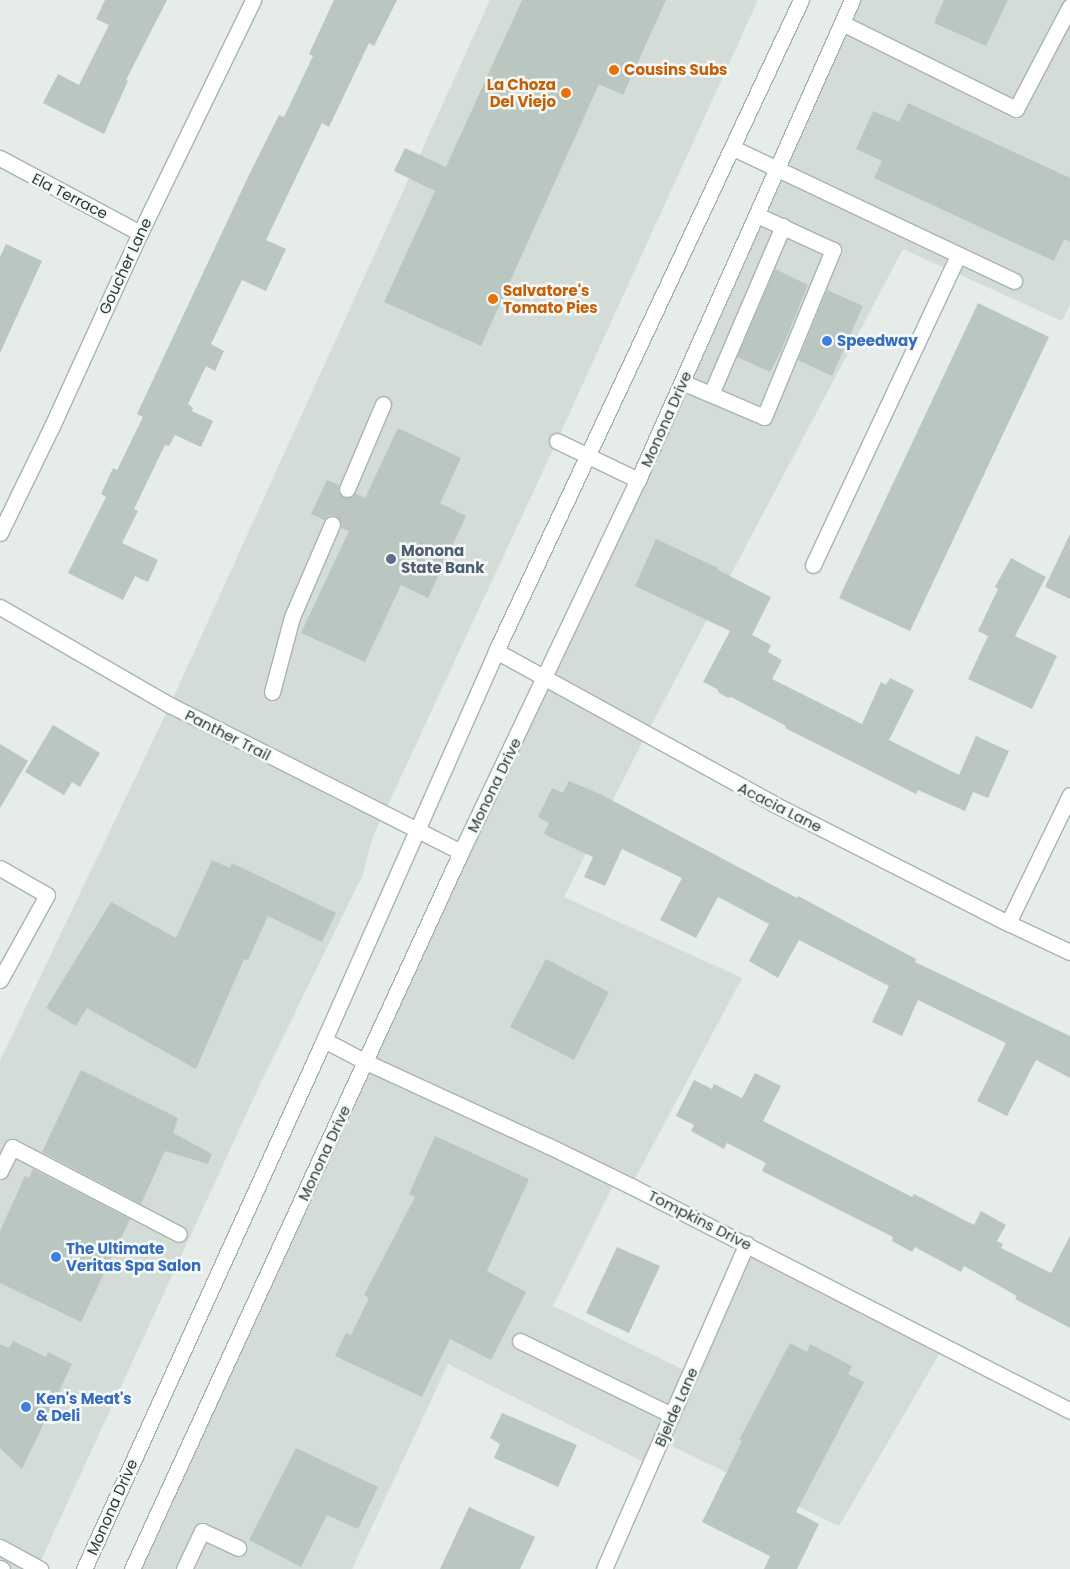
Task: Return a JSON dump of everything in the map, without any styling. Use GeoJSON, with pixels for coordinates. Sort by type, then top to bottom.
{"type":"FeatureCollection","features":[{"type":"Feature","properties":{"kind":"street","name":"Goucher Lane"},"geometry":{"type":"LineString","coordinates":[[0,533],[52,426],[140,233],[252,0]]}},
{"type":"Feature","properties":{"kind":"street","name":"Monona Drive"},"geometry":{"type":"LineString","coordinates":[[84,1569],[324,1040],[496,651],[801,0]]}},
{"type":"Feature","properties":{"kind":"street","name":"Monona Drive"},"geometry":{"type":"LineString","coordinates":[[132,1569],[461,852],[545,680],[638,480],[852,0]]}},
{"type":"Feature","properties":{"kind":"street"},"geometry":{"type":"LineString","coordinates":[[842,23],[1016,108],[1070,6]]}},
{"type":"Feature","properties":{"kind":"street"},"geometry":{"type":"LineString","coordinates":[[733,148],[1014,281]]}},
{"type":"Feature","properties":{"kind":"street","name":"Ela Terrace"},"geometry":{"type":"LineString","coordinates":[[0,158],[140,233]]}},
{"type":"Feature","properties":{"kind":"street"},"geometry":{"type":"LineString","coordinates":[[682,382],[764,417],[833,250],[757,214]]}},
{"type":"Feature","properties":{"kind":"street"},"geometry":{"type":"LineString","coordinates":[[711,394],[783,226]]}},
{"type":"Feature","properties":{"kind":"street"},"geometry":{"type":"LineString","coordinates":[[813,564],[958,255]]}},
{"type":"Feature","properties":{"kind":"street"},"geometry":{"type":"LineString","coordinates":[[347,489],[383,404]]}},
{"type":"Feature","properties":{"kind":"street"},"geometry":{"type":"LineString","coordinates":[[557,441],[638,480]]}},
{"type":"Feature","properties":{"kind":"street"},"geometry":{"type":"LineString","coordinates":[[272,692],[292,617],[332,524]]}},
{"type":"Feature","properties":{"kind":"street","name":"Panther Trail"},"geometry":{"type":"LineString","coordinates":[[0,607],[170,705],[461,852]]}},
{"type":"Feature","properties":{"kind":"street","name":"Acacia Lane"},"geometry":{"type":"LineString","coordinates":[[496,651],[545,680],[774,804],[1008,923],[1070,952]]}},
{"type":"Feature","properties":{"kind":"street"},"geometry":{"type":"LineString","coordinates":[[1008,923],[1070,795]]}},
{"type":"Feature","properties":{"kind":"street"},"geometry":{"type":"LineString","coordinates":[[0,868],[47,895],[0,980]]}},
{"type":"Feature","properties":{"kind":"street","name":"Tompkins Drive"},"geometry":{"type":"LineString","coordinates":[[324,1040],[366,1062],[549,1146],[747,1244],[1070,1411]]}},
{"type":"Feature","properties":{"kind":"street"},"geometry":{"type":"LineString","coordinates":[[0,1171],[12,1147],[179,1234]]}},
{"type":"Feature","properties":{"kind":"street","name":"Bjelde Lane"},"geometry":{"type":"LineString","coordinates":[[604,1569],[747,1244]]}},
{"type":"Feature","properties":{"kind":"street"},"geometry":{"type":"LineString","coordinates":[[520,1341],[672,1415]]}},
{"type":"Feature","properties":{"kind":"street"},"geometry":{"type":"LineString","coordinates":[[184,1569],[202,1530],[238,1548]]}},
{"type":"Feature","properties":{"kind":"street"},"geometry":{"type":"LineString","coordinates":[[0,1547],[40,1569]]}},
{"type":"Feature","properties":{"kind":"shaded area"},"geometry":{"type":"Polygon","coordinates":[[[490,0],[758,0],[549,458],[372,839],[363,874],[262,1080],[37,1569],[0,1569],[0,1061],[170,705],[490,0]]]}},
{"type":"Feature","properties":{"kind":"shaded area"},"geometry":{"type":"Polygon","coordinates":[[[852,0],[1070,0],[1070,304],[1062,321],[903,249],[646,735],[564,897],[742,978],[631,1186],[616,1179],[553,1306],[690,1373],[747,1244],[944,1346],[839,1526],[661,1441],[650,1465],[448,1364],[352,1569],[132,1569],[852,0]]]}},
{"type":"Feature","properties":{"kind":"building"},"geometry":{"type":"Polygon","coordinates":[[[105,0],[167,0],[126,80],[128,81],[104,134],[43,103],[58,74],[79,85],[109,25],[96,19],[105,0]]]}},
{"type":"Feature","properties":{"kind":"building"},"geometry":{"type":"Polygon","coordinates":[[[334,0],[397,0],[374,46],[369,43],[329,127],[322,123],[266,240],[286,249],[266,291],[242,280],[211,344],[224,351],[215,371],[206,366],[188,404],[193,408],[192,411],[213,421],[201,447],[175,435],[169,446],[165,445],[134,509],[138,511],[122,543],[158,560],[148,582],[135,576],[123,600],[68,573],[106,497],[101,494],[113,468],[117,470],[143,417],[137,414],[248,177],[279,115],[284,117],[313,56],[309,54],[334,0]]]}},
{"type":"Feature","properties":{"kind":"building"},"geometry":{"type":"Polygon","coordinates":[[[522,0],[666,0],[623,95],[599,84],[481,346],[384,302],[435,191],[394,171],[405,148],[446,167],[522,0]]]}},
{"type":"Feature","properties":{"kind":"building"},"geometry":{"type":"Polygon","coordinates":[[[944,0],[1008,0],[986,46],[934,23],[944,0]]]}},
{"type":"Feature","properties":{"kind":"building"},"geometry":{"type":"Polygon","coordinates":[[[908,103],[1070,178],[1070,242],[1064,239],[1054,261],[874,178],[882,161],[856,149],[873,111],[899,122],[908,103]]]}},
{"type":"Feature","properties":{"kind":"building"},"geometry":{"type":"Polygon","coordinates":[[[6,244],[42,261],[0,353],[0,257],[6,244]]]}},
{"type":"Feature","properties":{"kind":"building"},"geometry":{"type":"Polygon","coordinates":[[[775,269],[808,285],[780,353],[770,372],[737,357],[775,269]]]}},
{"type":"Feature","properties":{"kind":"building"},"geometry":{"type":"Polygon","coordinates":[[[827,290],[863,306],[832,376],[798,360],[827,290]]]}},
{"type":"Feature","properties":{"kind":"building"},"geometry":{"type":"Polygon","coordinates":[[[978,303],[1049,337],[910,631],[839,598],[978,303]]]}},
{"type":"Feature","properties":{"kind":"building","name":"Monona State Bank"},"geometry":{"type":"Polygon","coordinates":[[[398,428],[461,458],[440,503],[466,516],[428,598],[401,585],[365,662],[301,633],[349,531],[341,528],[341,522],[336,516],[330,515],[324,520],[311,514],[327,480],[339,485],[338,491],[343,497],[349,498],[355,493],[365,498],[398,428]]]}},
{"type":"Feature","properties":{"kind":"building"},"geometry":{"type":"Polygon","coordinates":[[[1070,534],[1070,599],[1045,587],[1070,534]]]}},
{"type":"Feature","properties":{"kind":"building"},"geometry":{"type":"Polygon","coordinates":[[[656,539],[718,568],[718,570],[771,597],[752,635],[771,645],[768,652],[782,660],[772,679],[862,724],[881,682],[886,685],[890,678],[914,690],[889,740],[959,775],[976,736],[1009,751],[988,798],[973,792],[965,811],[918,790],[916,794],[785,728],[786,726],[731,697],[728,698],[719,693],[717,689],[703,682],[730,631],[635,586],[656,539]]]}},
{"type":"Feature","properties":{"kind":"building"},"geometry":{"type":"Polygon","coordinates":[[[1011,558],[1046,577],[1015,636],[1057,656],[1032,709],[968,679],[988,636],[978,631],[998,589],[995,587],[1011,558]]]}},
{"type":"Feature","properties":{"kind":"building"},"geometry":{"type":"Polygon","coordinates":[[[53,725],[100,753],[80,787],[72,782],[64,795],[25,772],[53,725]]]}},
{"type":"Feature","properties":{"kind":"building"},"geometry":{"type":"Polygon","coordinates":[[[0,744],[28,761],[0,808],[0,744]]]}},
{"type":"Feature","properties":{"kind":"building"},"geometry":{"type":"Polygon","coordinates":[[[569,781],[600,794],[797,898],[798,896],[916,959],[915,962],[1070,1036],[1070,1078],[1036,1060],[1007,1116],[977,1101],[1006,1043],[918,1000],[902,1036],[872,1022],[889,986],[799,940],[778,978],[749,961],[769,924],[718,897],[696,938],[660,920],[682,878],[622,849],[605,886],[584,877],[593,857],[544,833],[549,823],[538,817],[552,788],[563,793],[569,781]]]}},
{"type":"Feature","properties":{"kind":"building"},"geometry":{"type":"Polygon","coordinates":[[[212,860],[230,868],[232,863],[336,913],[322,942],[268,916],[248,960],[244,959],[196,1069],[87,1008],[76,1026],[46,1008],[111,902],[176,938],[212,860]]]}},
{"type":"Feature","properties":{"kind":"building"},"geometry":{"type":"Polygon","coordinates":[[[546,959],[609,992],[574,1060],[510,1027],[546,959]]]}},
{"type":"Feature","properties":{"kind":"building"},"geometry":{"type":"Polygon","coordinates":[[[81,1070],[178,1118],[173,1133],[212,1154],[208,1164],[165,1151],[141,1204],[42,1152],[81,1070]]]}},
{"type":"Feature","properties":{"kind":"building"},"geometry":{"type":"Polygon","coordinates":[[[755,1073],[781,1086],[763,1121],[912,1197],[914,1194],[974,1225],[981,1211],[1006,1225],[997,1241],[1003,1244],[1001,1248],[1051,1273],[1070,1236],[1070,1328],[1015,1299],[1017,1296],[964,1266],[961,1272],[915,1247],[912,1252],[892,1241],[893,1237],[762,1171],[766,1163],[727,1143],[724,1149],[691,1131],[694,1125],[676,1116],[694,1080],[712,1089],[714,1084],[742,1098],[755,1073]]]}},
{"type":"Feature","properties":{"kind":"building"},"geometry":{"type":"Polygon","coordinates":[[[435,1136],[529,1179],[487,1271],[526,1292],[491,1360],[450,1339],[422,1397],[335,1356],[346,1333],[351,1335],[369,1298],[364,1295],[415,1197],[409,1194],[435,1136]]]}},
{"type":"Feature","properties":{"kind":"building","name":"The Ultimate Veritas Spa Salon"},"geometry":{"type":"Polygon","coordinates":[[[33,1169],[130,1219],[81,1322],[0,1283],[0,1231],[25,1176],[29,1178],[33,1169]]]}},
{"type":"Feature","properties":{"kind":"building"},"geometry":{"type":"Polygon","coordinates":[[[617,1247],[660,1266],[629,1333],[586,1313],[617,1247]]]}},
{"type":"Feature","properties":{"kind":"building","name":"Ken's Meat's & Deli"},"geometry":{"type":"Polygon","coordinates":[[[13,1341],[46,1357],[48,1352],[72,1364],[22,1469],[0,1448],[0,1344],[9,1348],[13,1341]]]}},
{"type":"Feature","properties":{"kind":"building"},"geometry":{"type":"Polygon","coordinates":[[[790,1343],[807,1352],[810,1344],[852,1366],[848,1374],[864,1382],[796,1512],[819,1524],[797,1569],[764,1569],[770,1556],[702,1522],[742,1441],[739,1440],[790,1343]]]}},
{"type":"Feature","properties":{"kind":"building"},"geometry":{"type":"Polygon","coordinates":[[[502,1413],[577,1445],[558,1487],[494,1458],[500,1444],[490,1438],[502,1413]]]}},
{"type":"Feature","properties":{"kind":"building"},"geometry":{"type":"Polygon","coordinates":[[[296,1448],[378,1487],[358,1529],[327,1515],[301,1567],[249,1540],[296,1448]]]}},
{"type":"Feature","properties":{"kind":"building"},"geometry":{"type":"Polygon","coordinates":[[[469,1507],[535,1537],[520,1569],[440,1569],[469,1507]]]}},
{"type":"Feature","properties":{"kind":"place","name":"Cousins Subs"},"geometry":{"type":"Point","coordinates":[614,70]}},
{"type":"Feature","properties":{"kind":"place","name":"La Choza Del Viejo"},"geometry":{"type":"Point","coordinates":[566,93]}},
{"type":"Feature","properties":{"kind":"place","name":"Salvatore's Tomato Pies"},"geometry":{"type":"Point","coordinates":[493,299]}},
{"type":"Feature","properties":{"kind":"place","name":"Speedway"},"geometry":{"type":"Point","coordinates":[827,341]}},
{"type":"Feature","properties":{"kind":"place","name":"Monona State Bank"},"geometry":{"type":"Point","coordinates":[391,559]}},
{"type":"Feature","properties":{"kind":"place","name":"The Ultimate Veritas Spa Salon"},"geometry":{"type":"Point","coordinates":[56,1257]}},
{"type":"Feature","properties":{"kind":"place","name":"Ken's Meat's & Deli"},"geometry":{"type":"Point","coordinates":[26,1407]}}]}
